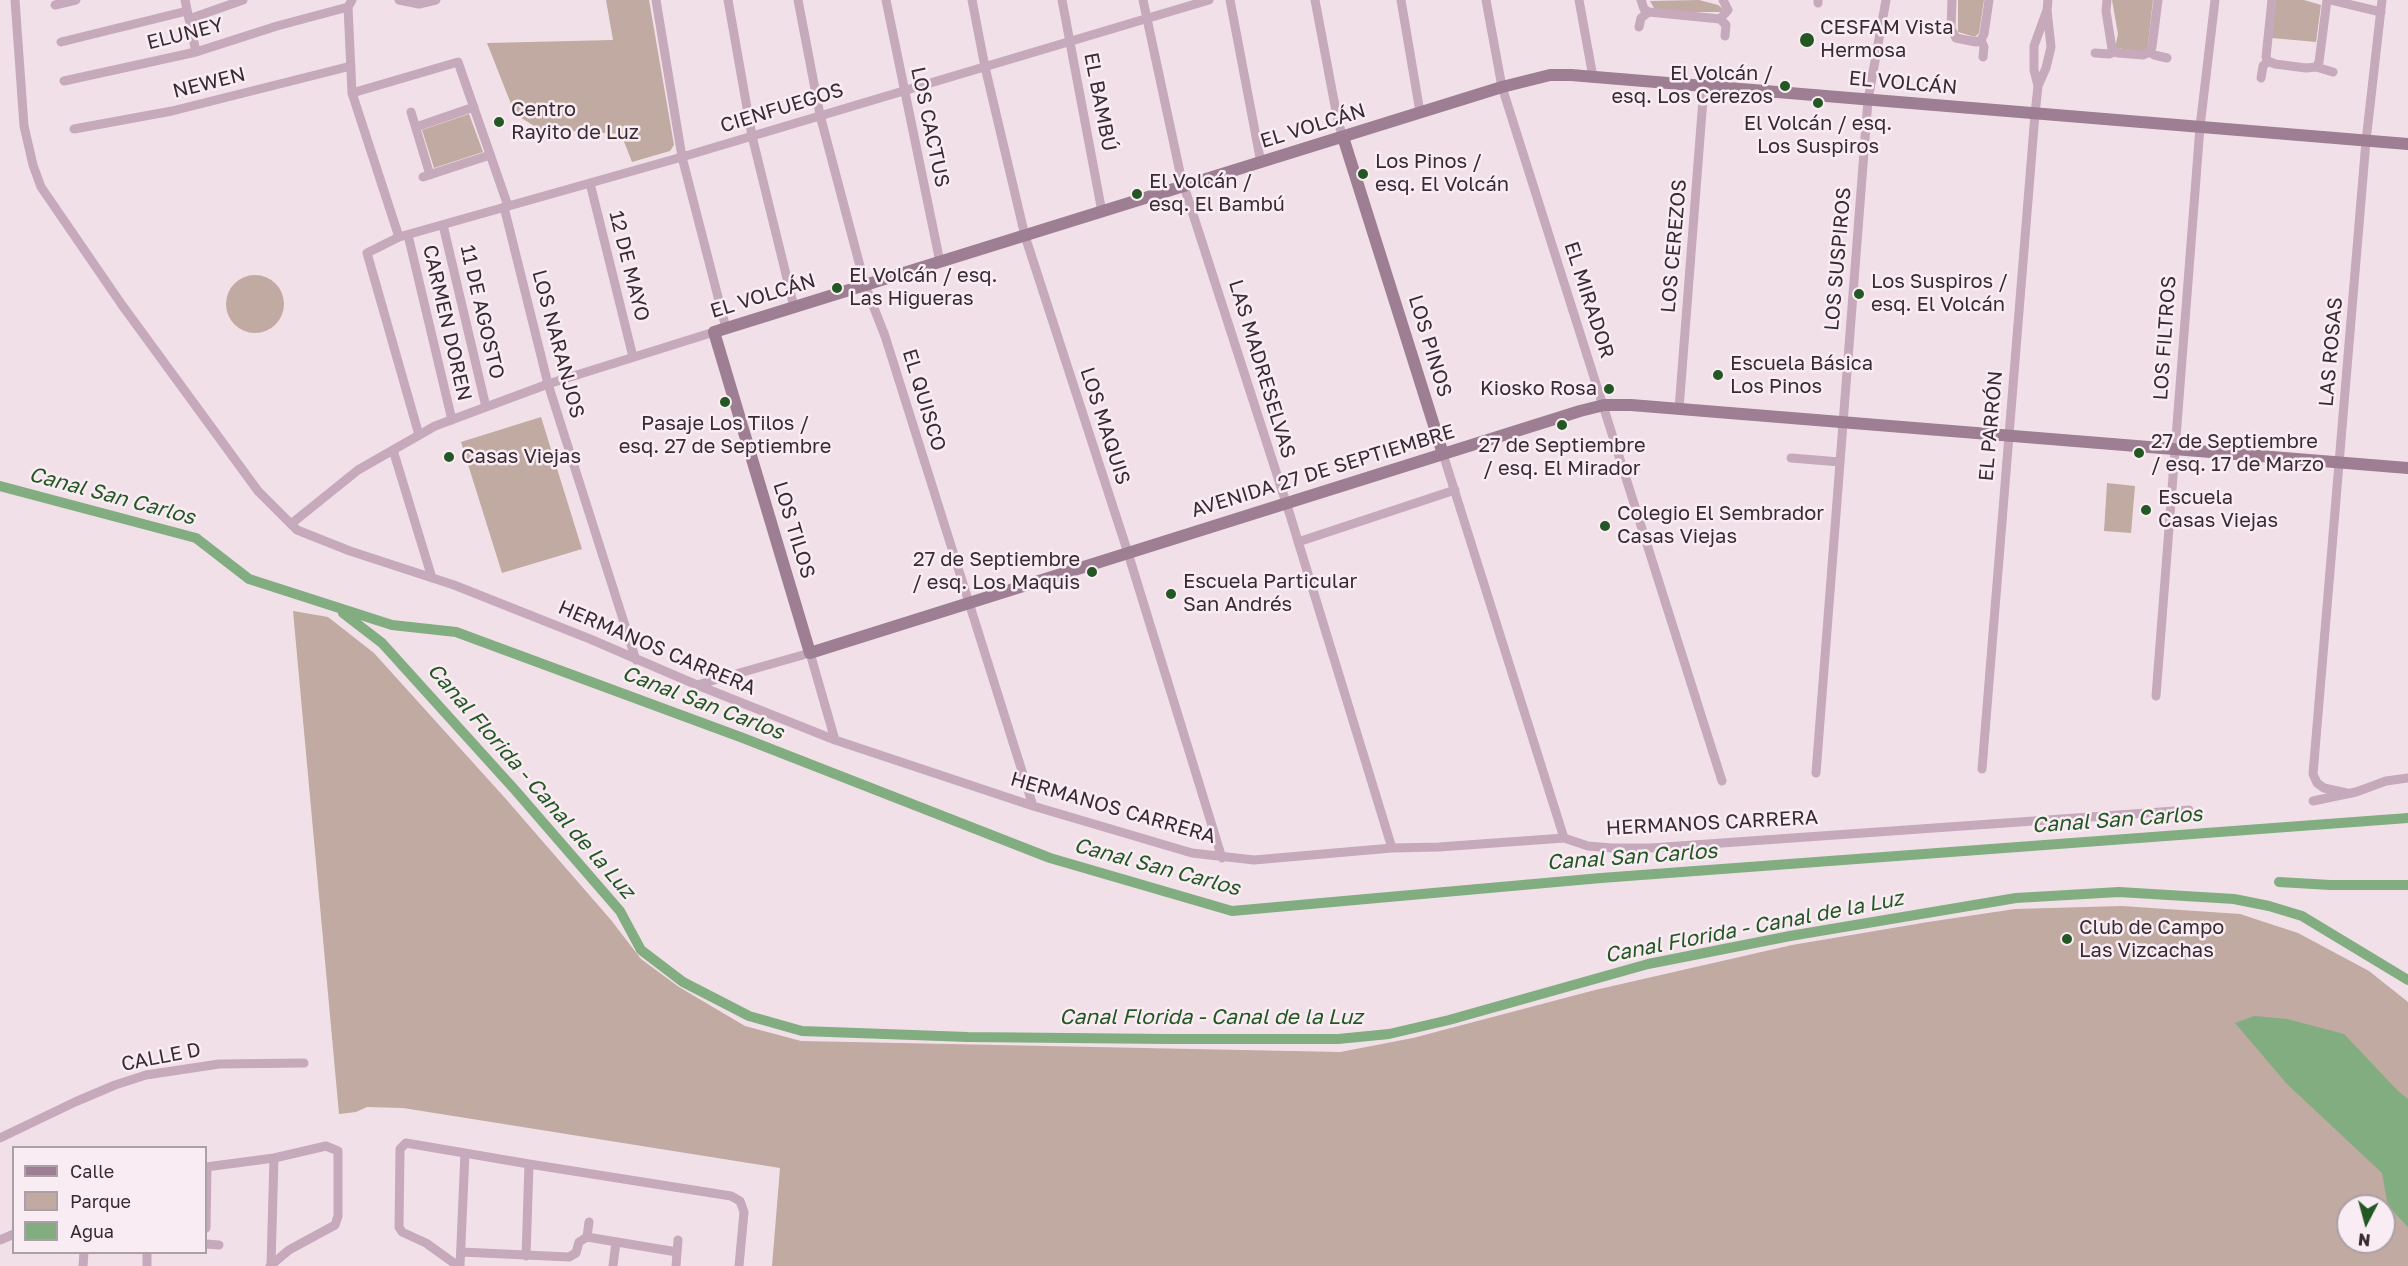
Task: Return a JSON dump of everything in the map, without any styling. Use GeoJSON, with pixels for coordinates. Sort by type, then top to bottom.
{"type":"FeatureCollection","features":[{"type":"Feature","properties":{"kind":"street","name":"HERMANOS CARRERA"},"geometry":{"type":"LineString","coordinates":[[15,0],[24,126],[41,188],[122,305],[258,491],[297,530],[350,551],[511,607],[835,740],[1032,806],[1192,854],[1254,860],[1392,848],[1564,838],[1588,846],[1633,849],[2189,810]]}},
{"type":"Feature","properties":{"kind":"street"},"geometry":{"type":"LineString","coordinates":[[55,6],[76,0]]}},
{"type":"Feature","properties":{"kind":"street"},"geometry":{"type":"LineString","coordinates":[[185,0],[196,52]]}},
{"type":"Feature","properties":{"kind":"street"},"geometry":{"type":"LineString","coordinates":[[61,42],[188,15],[243,0]]}},
{"type":"Feature","properties":{"kind":"street"},"geometry":{"type":"LineString","coordinates":[[399,0],[419,4],[436,0]]}},
{"type":"Feature","properties":{"kind":"street","name":"LOS TILOS"},"geometry":{"type":"LineString","coordinates":[[656,0],[682,156],[720,330],[835,740]]}},
{"type":"Feature","properties":{"kind":"street"},"geometry":{"type":"LineString","coordinates":[[728,0],[752,136],[794,307]]}},
{"type":"Feature","properties":{"kind":"street","name":"EL QUISCO"},"geometry":{"type":"LineString","coordinates":[[798,0],[820,116],[865,285],[885,336],[1032,806]]}},
{"type":"Feature","properties":{"kind":"street","name":"LOS CACTUS"},"geometry":{"type":"LineString","coordinates":[[886,0],[940,262]]}},
{"type":"Feature","properties":{"kind":"street","name":"LOS MAQUIS"},"geometry":{"type":"LineString","coordinates":[[972,0],[985,67],[1025,236],[1128,553],[1222,858]]}},
{"type":"Feature","properties":{"kind":"street","name":"EL BAMBÚ"},"geometry":{"type":"LineString","coordinates":[[1062,0],[1102,212]]}},
{"type":"Feature","properties":{"kind":"street","name":"LAS MADRESELVAS"},"geometry":{"type":"LineString","coordinates":[[1143,0],[1179,168],[1392,848]]}},
{"type":"Feature","properties":{"kind":"street","name":"CIENFUEGOS"},"geometry":{"type":"LineString","coordinates":[[419,435],[367,253],[403,236],[752,136],[1209,0]]}},
{"type":"Feature","properties":{"kind":"street"},"geometry":{"type":"LineString","coordinates":[[1230,0],[1261,163]]}},
{"type":"Feature","properties":{"kind":"street","name":"LOS PINOS"},"geometry":{"type":"LineString","coordinates":[[1315,0],[1338,122],[1564,838]]}},
{"type":"Feature","properties":{"kind":"street"},"geometry":{"type":"LineString","coordinates":[[1401,0],[1420,112]]}},
{"type":"Feature","properties":{"kind":"street","name":"EL MIRADOR"},"geometry":{"type":"LineString","coordinates":[[1486,0],[1502,87],[1722,781]]}},
{"type":"Feature","properties":{"kind":"street"},"geometry":{"type":"LineString","coordinates":[[1579,0],[1593,77]]}},
{"type":"Feature","properties":{"kind":"street"},"geometry":{"type":"LineString","coordinates":[[1641,0],[1644,9],[1648,12],[1720,19],[1726,26],[1725,36]]}},
{"type":"Feature","properties":{"kind":"street"},"geometry":{"type":"LineString","coordinates":[[1720,19],[1728,10],[1723,0]]}},
{"type":"Feature","properties":{"kind":"street","name":"LOS SUSPIROS"},"geometry":{"type":"LineString","coordinates":[[1816,773],[1868,100],[1886,0]]}},
{"type":"Feature","properties":{"kind":"street"},"geometry":{"type":"LineString","coordinates":[[1952,0],[1951,29],[1956,38],[1968,42],[1981,40]]}},
{"type":"Feature","properties":{"kind":"street"},"geometry":{"type":"LineString","coordinates":[[1983,57],[1984,47],[1981,40],[1987,21],[1989,0]]}},
{"type":"Feature","properties":{"kind":"street"},"geometry":{"type":"LineString","coordinates":[[2107,0],[2111,46],[2115,52]]}},
{"type":"Feature","properties":{"kind":"street"},"geometry":{"type":"LineString","coordinates":[[2150,52],[2158,0]]}},
{"type":"Feature","properties":{"kind":"street","name":"LOS FILTROS"},"geometry":{"type":"LineString","coordinates":[[2156,696],[2200,127],[2215,0]]}},
{"type":"Feature","properties":{"kind":"street"},"geometry":{"type":"LineString","coordinates":[[2272,0],[2266,57],[2268,61],[2275,64],[2316,67],[2333,72]]}},
{"type":"Feature","properties":{"kind":"street"},"geometry":{"type":"LineString","coordinates":[[2316,67],[2319,62],[2329,0],[2381,12]]}},
{"type":"Feature","properties":{"kind":"street","name":"LAS ROSAS"},"geometry":{"type":"LineString","coordinates":[[2347,793],[2324,788],[2317,783],[2313,774],[2366,141],[2382,0]]}},
{"type":"Feature","properties":{"kind":"street","name":"ELUNEY"},"geometry":{"type":"LineString","coordinates":[[64,81],[196,52],[350,4]]}},
{"type":"Feature","properties":{"kind":"street","name":"CARMEN DOREN"},"geometry":{"type":"LineString","coordinates":[[350,4],[352,93],[403,236],[452,420]]}},
{"type":"Feature","properties":{"kind":"street","name":"EL PARRÓN"},"geometry":{"type":"LineString","coordinates":[[2038,86],[2034,70],[2034,46],[2048,5]]}},
{"type":"Feature","properties":{"kind":"street","name":"EL PARRÓN"},"geometry":{"type":"LineString","coordinates":[[1982,769],[2034,114],[2038,86],[2050,55],[2048,5]]}},
{"type":"Feature","properties":{"kind":"street"},"geometry":{"type":"LineString","coordinates":[[1639,27],[1641,18],[1648,12]]}},
{"type":"Feature","properties":{"kind":"street"},"geometry":{"type":"LineString","coordinates":[[2095,53],[2115,52],[2143,55],[2150,52]]}},
{"type":"Feature","properties":{"kind":"street"},"geometry":{"type":"LineString","coordinates":[[2150,52],[2154,56],[2167,58]]}},
{"type":"Feature","properties":{"kind":"street"},"geometry":{"type":"LineString","coordinates":[[2261,78],[2263,66],[2268,61]]}},
{"type":"Feature","properties":{"kind":"street","name":"LOS NARANJOS"},"geometry":{"type":"LineString","coordinates":[[352,93],[458,62],[506,207],[548,384],[636,660]]}},
{"type":"Feature","properties":{"kind":"street","name":"NEWEN"},"geometry":{"type":"LineString","coordinates":[[74,129],[172,111],[351,66]]}},
{"type":"Feature","properties":{"kind":"street","name":"EL VOLCÁN"},"geometry":{"type":"LineString","coordinates":[[291,524],[358,470],[419,435],[452,420],[548,384],[1420,112],[1550,75],[2408,144]]}},
{"type":"Feature","properties":{"kind":"street","name":"LOS CEREZOS"},"geometry":{"type":"LineString","coordinates":[[1679,409],[1704,86]]}},
{"type":"Feature","properties":{"kind":"street"},"geometry":{"type":"LineString","coordinates":[[416,127],[474,107]]}},
{"type":"Feature","properties":{"kind":"street"},"geometry":{"type":"LineString","coordinates":[[411,112],[427,176],[490,155]]}},
{"type":"Feature","properties":{"kind":"street","name":"12 DE MAYO"},"geometry":{"type":"LineString","coordinates":[[590,183],[633,357]]}},
{"type":"Feature","properties":{"kind":"street","name":"11 DE AGOSTO"},"geometry":{"type":"LineString","coordinates":[[442,225],[486,407]]}},
{"type":"Feature","properties":{"kind":"street","name":"AVENIDA 27 DE SEPTIEMBRE"},"geometry":{"type":"LineString","coordinates":[[697,685],[969,603],[1604,405],[1631,405],[2408,468]]}},
{"type":"Feature","properties":{"kind":"street"},"geometry":{"type":"LineString","coordinates":[[393,450],[432,578]]}},
{"type":"Feature","properties":{"kind":"street"},"geometry":{"type":"LineString","coordinates":[[1791,458],[1840,462]]}},
{"type":"Feature","properties":{"kind":"street"},"geometry":{"type":"LineString","coordinates":[[1298,542],[1455,490]]}},
{"type":"Feature","properties":{"kind":"street"},"geometry":{"type":"LineString","coordinates":[[2313,801],[2379,782],[2408,777]]}},
{"type":"Feature","properties":{"kind":"street","name":"CALLE D"},"geometry":{"type":"LineString","coordinates":[[0,1137],[75,1102],[146,1075],[219,1064],[304,1063]]}},
{"type":"Feature","properties":{"kind":"street"},"geometry":{"type":"LineString","coordinates":[[465,1153],[459,1266],[400,1229],[398,1217],[400,1149],[406,1143],[731,1196],[740,1201],[744,1212],[739,1266]]}},
{"type":"Feature","properties":{"kind":"street"},"geometry":{"type":"LineString","coordinates":[[207,1167],[274,1158],[326,1146],[335,1148],[339,1154],[338,1216],[332,1228],[281,1255],[271,1266]]}},
{"type":"Feature","properties":{"kind":"street"},"geometry":{"type":"LineString","coordinates":[[271,1266],[274,1158]]}},
{"type":"Feature","properties":{"kind":"street"},"geometry":{"type":"LineString","coordinates":[[526,1256],[529,1164]]}},
{"type":"Feature","properties":{"kind":"street"},"geometry":{"type":"LineString","coordinates":[[587,1237],[589,1222]]}},
{"type":"Feature","properties":{"kind":"street"},"geometry":{"type":"LineString","coordinates":[[461,1252],[569,1257],[576,1253],[579,1242],[587,1237],[677,1252]]}},
{"type":"Feature","properties":{"kind":"street"},"geometry":{"type":"LineString","coordinates":[[676,1266],[678,1240]]}},
{"type":"Feature","properties":{"kind":"street"},"geometry":{"type":"LineString","coordinates":[[613,1266],[616,1242]]}},
{"type":"Feature","properties":{"kind":"street"},"geometry":{"type":"LineString","coordinates":[[207,1245],[219,1245]]}},
{"type":"Feature","properties":{"kind":"green space"},"geometry":{"type":"Polygon","coordinates":[[[606,0],[649,0],[674,145],[670,151],[632,162],[621,134],[539,129],[515,114],[487,43],[613,40],[606,0]]]}},
{"type":"Feature","properties":{"kind":"green space"},"geometry":{"type":"Polygon","coordinates":[[[1699,0],[1718,5],[1722,8],[1722,12],[1661,12],[1654,8],[1650,1],[1699,0]]]}},
{"type":"Feature","properties":{"kind":"green space"},"geometry":{"type":"Polygon","coordinates":[[[1958,0],[1984,0],[1979,33],[1975,37],[1958,32],[1958,0]]]}},
{"type":"Feature","properties":{"kind":"green space"},"geometry":{"type":"Polygon","coordinates":[[[2112,0],[2153,0],[2147,52],[2115,48],[2118,34],[2112,0]]]}},
{"type":"Feature","properties":{"kind":"green space"},"geometry":{"type":"Polygon","coordinates":[[[2276,0],[2304,0],[2321,5],[2316,42],[2272,38],[2276,0]]]}},
{"type":"Feature","properties":{"kind":"green space"},"geometry":{"type":"Polygon","coordinates":[[[469,114],[483,152],[434,168],[422,130],[469,114]]]}},
{"type":"Feature","properties":{"kind":"green space"},"geometry":{"type":"Polygon","coordinates":[[[249,275],[261,275],[276,283],[284,298],[284,310],[276,325],[261,333],[249,333],[234,325],[226,310],[226,298],[234,283],[249,275]]]}},
{"type":"Feature","properties":{"kind":"green space"},"geometry":{"type":"Polygon","coordinates":[[[541,417],[582,549],[502,573],[461,442],[541,417]]]}},
{"type":"Feature","properties":{"kind":"green space"},"geometry":{"type":"Polygon","coordinates":[[[2107,483],[2135,486],[2131,533],[2104,531],[2107,483]]]}},
{"type":"Feature","properties":{"kind":"green space","name":"Club de Campo Las Vizcachas"},"geometry":{"type":"Polygon","coordinates":[[[293,611],[328,617],[374,653],[505,798],[611,920],[641,959],[679,987],[745,1026],[801,1041],[1340,1052],[1413,1038],[1595,990],[1792,945],[1928,922],[2015,909],[2122,906],[2240,914],[2298,933],[2369,971],[2408,1002],[2408,1266],[772,1266],[780,1168],[403,1108],[367,1107],[356,1112],[339,1114],[293,611]]]}},
{"type":"Feature","properties":{"kind":"water"},"geometry":{"type":"Polygon","coordinates":[[[2254,1016],[2287,1019],[2344,1034],[2408,1099],[2408,1227],[2396,1214],[2396,1194],[2386,1194],[2382,1173],[2287,1084],[2235,1023],[2254,1016]]]}},
{"type":"Feature","properties":{"kind":"waterway","name":"Canal San Carlos"},"geometry":{"type":"LineString","coordinates":[[0,486],[196,538],[249,579],[392,625],[456,632],[743,738],[1050,858],[1232,911],[1601,878],[2408,818]]}},
{"type":"Feature","properties":{"kind":"waterway","name":"Canal Florida - Canal de la Luz"},"geometry":{"type":"LineString","coordinates":[[343,613],[382,643],[515,790],[620,911],[641,950],[683,982],[749,1016],[802,1031],[968,1037],[1169,1039],[1338,1039],[1389,1034],[1449,1020],[1648,964],[1790,936],[2016,898],[2119,892],[2234,899],[2302,916],[2408,980]]}},
{"type":"Feature","properties":{"kind":"waterway"},"geometry":{"type":"LineString","coordinates":[[2279,882],[2330,885],[2408,885]]}},
{"type":"Feature","properties":{"kind":"place","name":"CESFAM Vista Hermosa"},"geometry":{"type":"Point","coordinates":[1807,40]}},
{"type":"Feature","properties":{"kind":"place","name":"El Volcán / esq. Los Cerezos"},"geometry":{"type":"Point","coordinates":[1785,86]}},
{"type":"Feature","properties":{"kind":"place","name":"El Volcán / esq. Los Suspiros"},"geometry":{"type":"Point","coordinates":[1818,103]}},
{"type":"Feature","properties":{"kind":"place","name":"Centro Rayito de Luz"},"geometry":{"type":"Point","coordinates":[499,122]}},
{"type":"Feature","properties":{"kind":"place","name":"Los Pinos / esq. El Volcán"},"geometry":{"type":"Point","coordinates":[1363,174]}},
{"type":"Feature","properties":{"kind":"place","name":"El Volcán / esq. El Bambú"},"geometry":{"type":"Point","coordinates":[1137,194]}},
{"type":"Feature","properties":{"kind":"place","name":"El Volcán / esq. Las Higueras"},"geometry":{"type":"Point","coordinates":[837,288]}},
{"type":"Feature","properties":{"kind":"place","name":"Los Suspiros / esq. El Volcán"},"geometry":{"type":"Point","coordinates":[1859,294]}},
{"type":"Feature","properties":{"kind":"place","name":"Escuela Básica Los Pinos"},"geometry":{"type":"Point","coordinates":[1718,375]}},
{"type":"Feature","properties":{"kind":"place","name":"Kiosko Rosa"},"geometry":{"type":"Point","coordinates":[1609,389]}},
{"type":"Feature","properties":{"kind":"place","name":"Pasaje Los Tilos / esq. 27 de Septiembre"},"geometry":{"type":"Point","coordinates":[725,402]}},
{"type":"Feature","properties":{"kind":"place","name":"27 de Septiembre / esq. El Mirador"},"geometry":{"type":"Point","coordinates":[1562,425]}},
{"type":"Feature","properties":{"kind":"place","name":"27 de Septiembre / esq. 17 de Marzo"},"geometry":{"type":"Point","coordinates":[2139,453]}},
{"type":"Feature","properties":{"kind":"place","name":"Casas Viejas"},"geometry":{"type":"Point","coordinates":[449,457]}},
{"type":"Feature","properties":{"kind":"place","name":"Escuela Casas Viejas"},"geometry":{"type":"Point","coordinates":[2146,510]}},
{"type":"Feature","properties":{"kind":"place","name":"Colegio El Sembrador Casas Viejas"},"geometry":{"type":"Point","coordinates":[1605,526]}},
{"type":"Feature","properties":{"kind":"place","name":"27 de Septiembre / esq. Los Maquis"},"geometry":{"type":"Point","coordinates":[1092,572]}},
{"type":"Feature","properties":{"kind":"place","name":"Escuela Particular San Andrés"},"geometry":{"type":"Point","coordinates":[1171,594]}},
{"type":"Feature","properties":{"kind":"place","name":"Club de Campo Las Vizcachas"},"geometry":{"type":"Point","coordinates":[2067,939]}}]}
